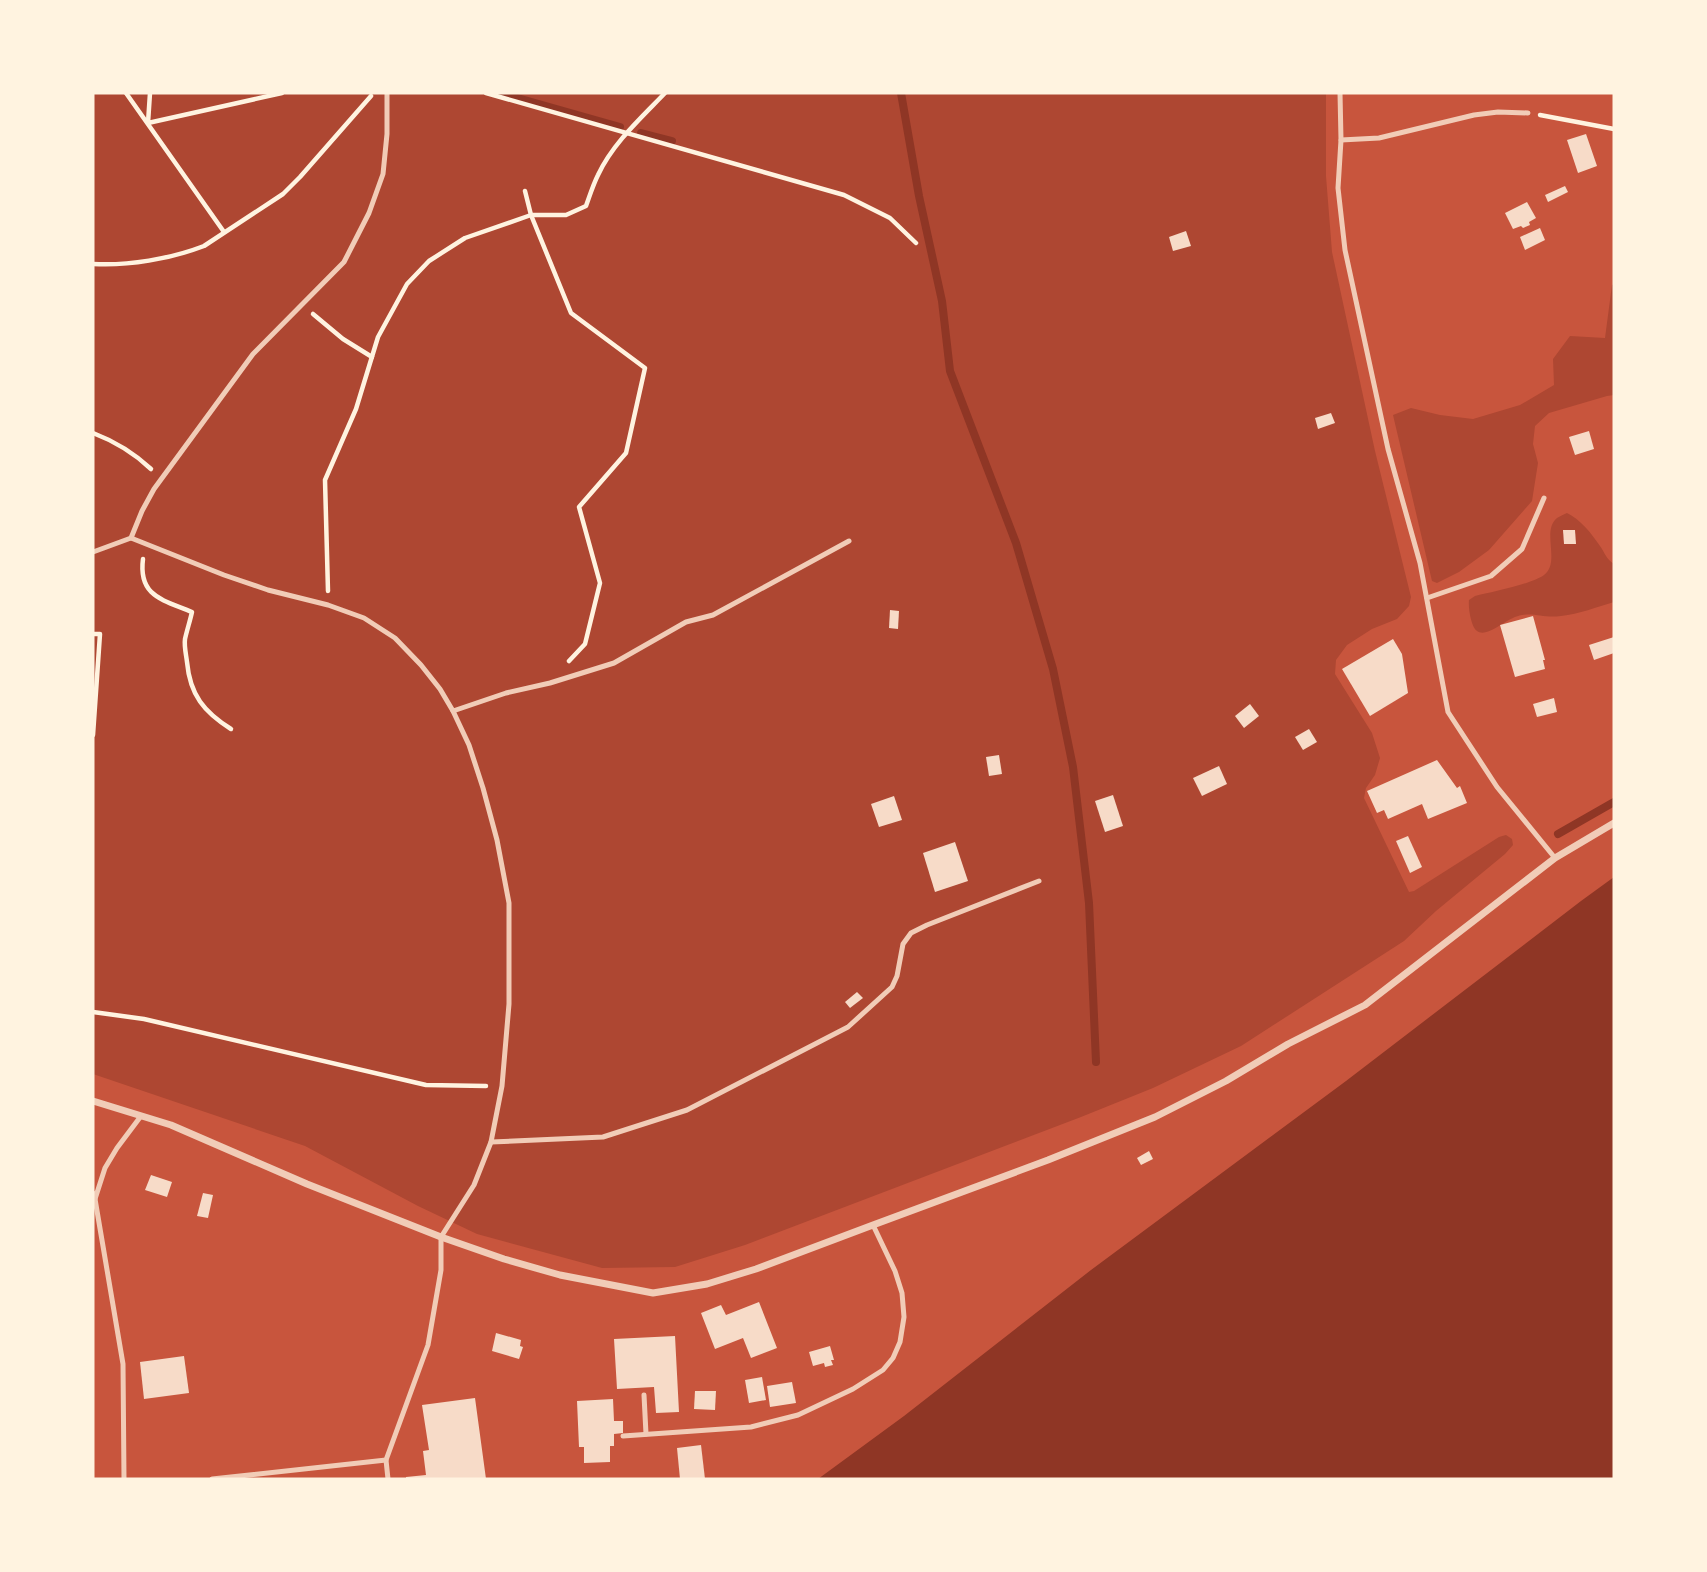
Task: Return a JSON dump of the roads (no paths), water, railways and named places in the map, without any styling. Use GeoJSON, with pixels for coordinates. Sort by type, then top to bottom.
{"type":"FeatureCollection","features":[{"type":"Feature","properties":{"kind":"street"},"geometry":{"type":"LineString","coordinates":[[93,1101],[171,1125],[307,1184],[504,1259],[560,1275],[653,1293],[707,1284],[756,1269],[1048,1160],[1155,1117],[1226,1081],[1288,1044],[1364,1005],[1555,858],[1614,824]]}},
{"type":"Feature","properties":{"kind":"lane"},"geometry":{"type":"LineString","coordinates":[[131,538],[142,511],[162,478],[253,354],[344,262],[369,213],[383,174],[387,93]]}},
{"type":"Feature","properties":{"kind":"lane"},"geometry":{"type":"LineString","coordinates":[[1340,93],[1338,188],[1345,250],[1388,449],[1420,563],[1448,712],[1497,787],[1555,858]]}},
{"type":"Feature","properties":{"kind":"lane"},"geometry":{"type":"LineString","coordinates":[[1341,140],[1379,138],[1475,115],[1498,112],[1528,113]]}},
{"type":"Feature","properties":{"kind":"lane"},"geometry":{"type":"LineString","coordinates":[[1427,598],[1490,576],[1522,550],[1544,498]]}},
{"type":"Feature","properties":{"kind":"lane"},"geometry":{"type":"LineString","coordinates":[[93,552],[131,538],[224,575],[364,618],[395,638],[440,689],[469,745],[483,788],[497,840],[509,903],[509,1004],[502,1086],[491,1142],[474,1185],[441,1237],[441,1270],[428,1345],[386,1460],[388,1479]]}},
{"type":"Feature","properties":{"kind":"lane"},"geometry":{"type":"LineString","coordinates":[[453,711],[506,693],[550,683],[614,663],[686,622],[713,615],[849,541]]}},
{"type":"Feature","properties":{"kind":"lane"},"geometry":{"type":"LineString","coordinates":[[491,1142],[603,1137],[687,1110],[848,1027],[892,986],[897,976],[903,944],[911,933],[1039,881]]}},
{"type":"Feature","properties":{"kind":"lane"},"geometry":{"type":"LineString","coordinates":[[124,1479],[123,1364],[94,1196],[105,1168],[141,1116]]}},
{"type":"Feature","properties":{"kind":"lane"},"geometry":{"type":"LineString","coordinates":[[623,1436],[751,1427],[798,1415],[853,1390],[883,1370],[893,1358],[900,1342],[904,1317],[902,1293],[895,1271],[873,1225]]}},
{"type":"Feature","properties":{"kind":"lane"},"geometry":{"type":"LineString","coordinates":[[644,1395],[646,1434]]}},
{"type":"Feature","properties":{"kind":"lane"},"geometry":{"type":"LineString","coordinates":[[212,1479],[386,1460]]}},
{"type":"Feature","properties":{"kind":"waterway"},"geometry":{"type":"LineString","coordinates":[[499,93],[620,127]]}},
{"type":"Feature","properties":{"kind":"waterway"},"geometry":{"type":"LineString","coordinates":[[901,93],[919,196],[942,301],[950,371],[1016,543],[1053,669],[1073,767],[1089,903],[1096,1062]]}},
{"type":"Feature","properties":{"kind":"waterway"},"geometry":{"type":"LineString","coordinates":[[641,133],[672,141]]}},
{"type":"Feature","properties":{"kind":"waterway"},"geometry":{"type":"LineString","coordinates":[[1558,834],[1614,802]]}}]}
